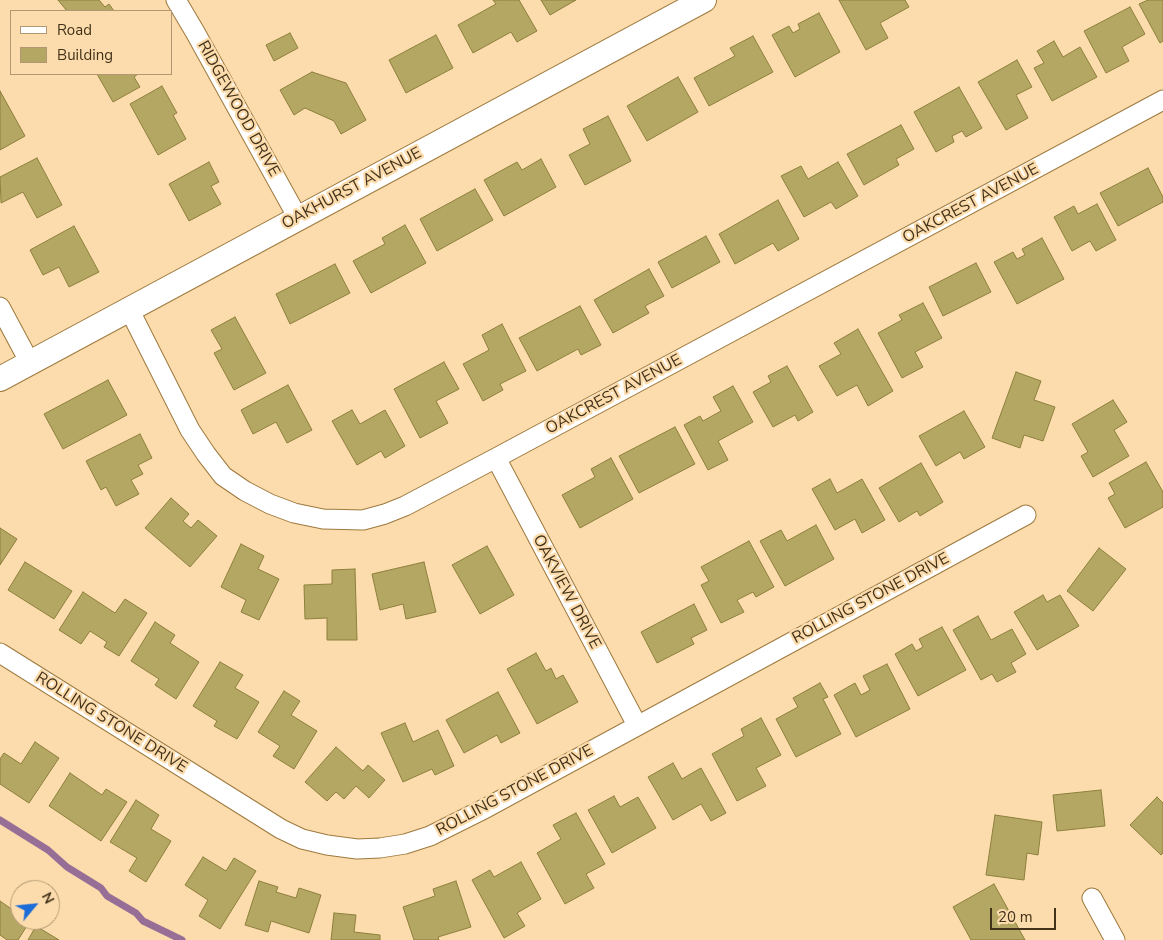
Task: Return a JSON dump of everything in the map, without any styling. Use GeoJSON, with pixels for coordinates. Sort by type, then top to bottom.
{"type":"FeatureCollection","features":[{"type":"Feature","properties":{"kind":"street","name":"RIDGEWOOD DRIVE"},"geometry":{"type":"LineString","coordinates":[[176,0],[298,218]]}},
{"type":"Feature","properties":{"kind":"street","name":"OAKHURST AVENUE"},"geometry":{"type":"LineString","coordinates":[[0,379],[704,0]]}},
{"type":"Feature","properties":{"kind":"street","name":"OAKCREST AVENUE"},"geometry":{"type":"LineString","coordinates":[[129,309],[190,430],[223,476],[245,491],[270,504],[294,513],[322,519],[363,520],[405,506],[1163,100]]}},
{"type":"Feature","properties":{"kind":"street"},"geometry":{"type":"LineString","coordinates":[[0,307],[30,363]]}},
{"type":"Feature","properties":{"kind":"street","name":"OAKVIEW DRIVE"},"geometry":{"type":"LineString","coordinates":[[496,458],[637,725]]}},
{"type":"Feature","properties":{"kind":"street","name":"ROLLING STONE DRIVE"},"geometry":{"type":"LineString","coordinates":[[0,653],[281,829],[302,839],[327,846],[357,849],[405,844],[430,836],[494,803],[1026,515]]}},
{"type":"Feature","properties":{"kind":"street"},"geometry":{"type":"LineString","coordinates":[[1092,898],[1115,940]]}},
{"type":"Feature","properties":{"kind":"building"},"geometry":{"type":"Polygon","coordinates":[[[58,0],[99,0],[105,7],[109,4],[113,10],[66,10],[58,0]]]}},
{"type":"Feature","properties":{"kind":"building"},"geometry":{"type":"Polygon","coordinates":[[[493,0],[519,0],[537,31],[517,42],[511,32],[473,53],[458,25],[496,4],[493,0]]]}},
{"type":"Feature","properties":{"kind":"building"},"geometry":{"type":"Polygon","coordinates":[[[541,0],[576,0],[550,15],[541,0]]]}},
{"type":"Feature","properties":{"kind":"building"},"geometry":{"type":"Polygon","coordinates":[[[839,0],[905,0],[909,7],[880,23],[888,38],[866,50],[839,0]]]}},
{"type":"Feature","properties":{"kind":"building"},"geometry":{"type":"Polygon","coordinates":[[[1148,0],[1163,0],[1163,41],[1160,43],[1139,4],[1148,0]]]}},
{"type":"Feature","properties":{"kind":"building"},"geometry":{"type":"Polygon","coordinates":[[[1130,7],[1145,34],[1122,47],[1129,61],[1106,73],[1084,31],[1130,7]]]}},
{"type":"Feature","properties":{"kind":"building"},"geometry":{"type":"Polygon","coordinates":[[[819,13],[840,52],[795,77],[772,35],[789,26],[793,33],[800,29],[798,24],[819,13]]]}},
{"type":"Feature","properties":{"kind":"building"},"geometry":{"type":"Polygon","coordinates":[[[290,33],[298,48],[274,61],[266,45],[290,33]]]}},
{"type":"Feature","properties":{"kind":"building"},"geometry":{"type":"Polygon","coordinates":[[[436,35],[453,68],[406,93],[389,60],[436,35]]]}},
{"type":"Feature","properties":{"kind":"building"},"geometry":{"type":"Polygon","coordinates":[[[753,36],[773,72],[709,106],[694,78],[735,56],[730,48],[753,36]]]}},
{"type":"Feature","properties":{"kind":"building"},"geometry":{"type":"Polygon","coordinates":[[[1054,41],[1063,57],[1080,47],[1097,77],[1052,101],[1034,68],[1044,63],[1037,51],[1054,41]]]}},
{"type":"Feature","properties":{"kind":"building"},"geometry":{"type":"Polygon","coordinates":[[[1017,60],[1032,87],[1016,95],[1028,118],[1006,130],[978,82],[1017,60]]]}},
{"type":"Feature","properties":{"kind":"building"},"geometry":{"type":"Polygon","coordinates":[[[312,72],[346,83],[366,120],[341,134],[334,121],[305,108],[294,115],[280,90],[312,72]]]}},
{"type":"Feature","properties":{"kind":"building"},"geometry":{"type":"Polygon","coordinates":[[[98,75],[137,75],[134,77],[140,87],[113,102],[98,75]]]}},
{"type":"Feature","properties":{"kind":"building"},"geometry":{"type":"Polygon","coordinates":[[[678,77],[698,112],[647,141],[627,106],[678,77]]]}},
{"type":"Feature","properties":{"kind":"building"},"geometry":{"type":"Polygon","coordinates":[[[162,86],[177,113],[173,115],[186,139],[158,155],[130,104],[162,86]]]}},
{"type":"Feature","properties":{"kind":"building"},"geometry":{"type":"Polygon","coordinates":[[[959,87],[982,128],[966,137],[962,131],[952,136],[954,142],[936,152],[914,112],[959,87]]]}},
{"type":"Feature","properties":{"kind":"building"},"geometry":{"type":"Polygon","coordinates":[[[0,91],[25,136],[0,150],[0,91]]]}},
{"type":"Feature","properties":{"kind":"building"},"geometry":{"type":"Polygon","coordinates":[[[608,116],[631,161],[585,185],[569,155],[590,144],[583,129],[608,116]]]}},
{"type":"Feature","properties":{"kind":"building"},"geometry":{"type":"Polygon","coordinates":[[[901,125],[914,149],[896,159],[899,165],[864,185],[847,154],[901,125]]]}},
{"type":"Feature","properties":{"kind":"building"},"geometry":{"type":"Polygon","coordinates":[[[37,158],[62,205],[37,218],[23,192],[1,203],[0,177],[37,158]]]}},
{"type":"Feature","properties":{"kind":"building"},"geometry":{"type":"Polygon","coordinates":[[[541,159],[556,187],[504,216],[484,180],[517,162],[522,170],[541,159]]]}},
{"type":"Feature","properties":{"kind":"building"},"geometry":{"type":"Polygon","coordinates":[[[209,162],[219,182],[211,186],[221,204],[189,221],[169,184],[209,162]]]}},
{"type":"Feature","properties":{"kind":"building"},"geometry":{"type":"Polygon","coordinates":[[[838,162],[858,196],[836,209],[831,202],[804,217],[781,176],[801,166],[808,179],[838,162]]]}},
{"type":"Feature","properties":{"kind":"building"},"geometry":{"type":"Polygon","coordinates":[[[1148,168],[1163,197],[1163,202],[1118,226],[1100,193],[1148,168]]]}},
{"type":"Feature","properties":{"kind":"building"},"geometry":{"type":"Polygon","coordinates":[[[475,189],[493,220],[437,251],[420,219],[475,189]]]}},
{"type":"Feature","properties":{"kind":"building"},"geometry":{"type":"Polygon","coordinates":[[[778,200],[799,239],[778,251],[773,243],[735,264],[719,234],[778,200]]]}},
{"type":"Feature","properties":{"kind":"building"},"geometry":{"type":"Polygon","coordinates":[[[1097,204],[1116,240],[1096,251],[1090,241],[1072,251],[1054,217],[1074,206],[1078,214],[1097,204]]]}},
{"type":"Feature","properties":{"kind":"building"},"geometry":{"type":"Polygon","coordinates":[[[405,225],[426,263],[371,293],[353,261],[385,244],[382,238],[405,225]]]}},
{"type":"Feature","properties":{"kind":"building"},"geometry":{"type":"Polygon","coordinates":[[[74,226],[99,272],[69,287],[59,267],[43,275],[30,250],[74,226]]]}},
{"type":"Feature","properties":{"kind":"building"},"geometry":{"type":"Polygon","coordinates":[[[706,236],[720,262],[672,288],[658,262],[706,236]]]}},
{"type":"Feature","properties":{"kind":"building"},"geometry":{"type":"Polygon","coordinates":[[[1042,238],[1064,279],[1017,304],[994,262],[1013,252],[1017,259],[1025,255],[1022,249],[1042,238]]]}},
{"type":"Feature","properties":{"kind":"building"},"geometry":{"type":"Polygon","coordinates":[[[976,263],[991,292],[943,316],[929,287],[976,263]]]}},
{"type":"Feature","properties":{"kind":"building"},"geometry":{"type":"Polygon","coordinates":[[[335,264],[350,293],[290,324],[276,294],[335,264]]]}},
{"type":"Feature","properties":{"kind":"building"},"geometry":{"type":"Polygon","coordinates":[[[649,269],[664,296],[645,306],[649,313],[613,333],[594,300],[649,269]]]}},
{"type":"Feature","properties":{"kind":"building"},"geometry":{"type":"Polygon","coordinates":[[[923,303],[942,338],[915,352],[923,367],[902,378],[878,333],[902,320],[899,315],[923,303]]]}},
{"type":"Feature","properties":{"kind":"building"},"geometry":{"type":"Polygon","coordinates":[[[580,306],[601,345],[581,355],[578,349],[537,371],[519,338],[580,306]]]}},
{"type":"Feature","properties":{"kind":"building"},"geometry":{"type":"Polygon","coordinates":[[[235,317],[266,373],[234,390],[214,353],[222,349],[211,330],[235,317]]]}},
{"type":"Feature","properties":{"kind":"building"},"geometry":{"type":"Polygon","coordinates":[[[502,324],[526,371],[500,384],[503,390],[483,401],[463,364],[489,350],[482,335],[502,324]]]}},
{"type":"Feature","properties":{"kind":"building"},"geometry":{"type":"Polygon","coordinates":[[[858,329],[893,391],[868,406],[857,385],[837,396],[819,366],[841,354],[834,343],[858,329]]]}},
{"type":"Feature","properties":{"kind":"building"},"geometry":{"type":"Polygon","coordinates":[[[444,362],[459,389],[436,401],[448,423],[420,438],[394,389],[444,362]]]}},
{"type":"Feature","properties":{"kind":"building"},"geometry":{"type":"Polygon","coordinates":[[[787,366],[813,412],[798,421],[795,415],[773,427],[753,392],[771,382],[768,376],[787,366]]]}},
{"type":"Feature","properties":{"kind":"building"},"geometry":{"type":"Polygon","coordinates":[[[1016,372],[1041,381],[1034,400],[1055,407],[1043,441],[1024,435],[1020,448],[992,438],[1016,372]]]}},
{"type":"Feature","properties":{"kind":"building"},"geometry":{"type":"Polygon","coordinates":[[[108,380],[127,415],[63,449],[44,414],[108,380]]]}},
{"type":"Feature","properties":{"kind":"building"},"geometry":{"type":"Polygon","coordinates":[[[288,385],[312,430],[287,443],[276,422],[253,434],[241,410],[288,385]]]}},
{"type":"Feature","properties":{"kind":"building"},"geometry":{"type":"Polygon","coordinates":[[[733,386],[753,422],[718,441],[728,460],[708,470],[684,425],[700,416],[703,421],[721,411],[713,397],[733,386]]]}},
{"type":"Feature","properties":{"kind":"building"},"geometry":{"type":"Polygon","coordinates":[[[1113,400],[1127,422],[1114,430],[1129,456],[1093,477],[1081,456],[1088,452],[1072,424],[1113,400]]]}},
{"type":"Feature","properties":{"kind":"building"},"geometry":{"type":"Polygon","coordinates":[[[352,410],[360,424],[385,410],[405,446],[385,458],[381,451],[357,465],[332,421],[352,410]]]}},
{"type":"Feature","properties":{"kind":"building"},"geometry":{"type":"Polygon","coordinates":[[[964,411],[985,447],[964,459],[960,452],[936,466],[919,436],[964,411]]]}},
{"type":"Feature","properties":{"kind":"building"},"geometry":{"type":"Polygon","coordinates":[[[675,427],[695,464],[639,493],[619,456],[675,427]]]}},
{"type":"Feature","properties":{"kind":"building"},"geometry":{"type":"Polygon","coordinates":[[[140,434],[152,458],[138,465],[143,474],[131,480],[139,494],[116,506],[106,487],[101,490],[86,461],[140,434]]]}},
{"type":"Feature","properties":{"kind":"building"},"geometry":{"type":"Polygon","coordinates":[[[611,458],[633,499],[580,528],[562,495],[595,477],[591,469],[611,458]]]}},
{"type":"Feature","properties":{"kind":"building"},"geometry":{"type":"Polygon","coordinates":[[[1146,462],[1163,492],[1163,507],[1125,528],[1108,498],[1115,494],[1109,483],[1146,462]]]}},
{"type":"Feature","properties":{"kind":"building"},"geometry":{"type":"Polygon","coordinates":[[[921,463],[943,502],[920,516],[917,511],[899,522],[879,488],[921,463]]]}},
{"type":"Feature","properties":{"kind":"building"},"geometry":{"type":"Polygon","coordinates":[[[830,479],[837,493],[862,479],[885,520],[862,533],[855,519],[835,530],[812,489],[830,479]]]}},
{"type":"Feature","properties":{"kind":"building"},"geometry":{"type":"Polygon","coordinates":[[[171,498],[189,514],[183,521],[191,528],[198,520],[217,536],[190,567],[145,528],[171,498]]]}},
{"type":"Feature","properties":{"kind":"building"},"geometry":{"type":"Polygon","coordinates":[[[816,525],[834,559],[785,586],[760,541],[781,530],[787,541],[816,525]]]}},
{"type":"Feature","properties":{"kind":"building"},"geometry":{"type":"Polygon","coordinates":[[[0,528],[17,539],[0,565],[0,528]]]}},
{"type":"Feature","properties":{"kind":"building"},"geometry":{"type":"Polygon","coordinates":[[[749,541],[774,587],[756,597],[753,592],[737,600],[744,612],[721,623],[701,585],[709,581],[701,567],[749,541]]]}},
{"type":"Feature","properties":{"kind":"building"},"geometry":{"type":"Polygon","coordinates":[[[241,544],[264,556],[258,569],[279,579],[259,620],[241,612],[246,600],[221,587],[241,544]]]}},
{"type":"Feature","properties":{"kind":"building"},"geometry":{"type":"Polygon","coordinates":[[[487,546],[514,595],[480,614],[452,565],[487,546]]]}},
{"type":"Feature","properties":{"kind":"building"},"geometry":{"type":"Polygon","coordinates":[[[1099,548],[1126,569],[1093,611],[1067,591],[1099,548]]]}},
{"type":"Feature","properties":{"kind":"building"},"geometry":{"type":"Polygon","coordinates":[[[25,562],[72,591],[54,619],[8,590],[25,562]]]}},
{"type":"Feature","properties":{"kind":"building"},"geometry":{"type":"Polygon","coordinates":[[[424,562],[436,612],[406,619],[403,604],[380,610],[372,574],[424,562]]]}},
{"type":"Feature","properties":{"kind":"building"},"geometry":{"type":"Polygon","coordinates":[[[355,569],[357,640],[327,640],[327,618],[305,619],[304,585],[332,584],[332,570],[355,569]]]}},
{"type":"Feature","properties":{"kind":"building"},"geometry":{"type":"Polygon","coordinates":[[[83,592],[115,613],[125,599],[147,613],[119,656],[104,647],[107,642],[90,631],[81,644],[59,630],[83,592]]]}},
{"type":"Feature","properties":{"kind":"building"},"geometry":{"type":"Polygon","coordinates":[[[1043,595],[1047,602],[1060,595],[1079,626],[1037,650],[1014,612],[1043,595]]]}},
{"type":"Feature","properties":{"kind":"building"},"geometry":{"type":"Polygon","coordinates":[[[694,604],[707,630],[691,638],[694,644],[657,663],[641,632],[694,604]]]}},
{"type":"Feature","properties":{"kind":"building"},"geometry":{"type":"Polygon","coordinates":[[[978,616],[991,640],[1012,629],[1026,654],[1011,663],[1016,672],[997,682],[992,674],[981,680],[953,630],[978,616]]]}},
{"type":"Feature","properties":{"kind":"building"},"geometry":{"type":"Polygon","coordinates":[[[155,622],[175,635],[170,643],[199,662],[176,699],[155,685],[159,679],[131,661],[155,622]]]}},
{"type":"Feature","properties":{"kind":"building"},"geometry":{"type":"Polygon","coordinates":[[[942,627],[966,670],[918,696],[895,654],[912,644],[916,651],[923,647],[919,639],[942,627]]]}},
{"type":"Feature","properties":{"kind":"building"},"geometry":{"type":"Polygon","coordinates":[[[536,653],[546,671],[551,668],[556,679],[563,675],[578,702],[537,724],[507,669],[536,653]]]}},
{"type":"Feature","properties":{"kind":"building"},"geometry":{"type":"Polygon","coordinates":[[[220,662],[243,675],[235,688],[259,702],[237,739],[214,726],[217,721],[193,706],[220,662]]]}},
{"type":"Feature","properties":{"kind":"building"},"geometry":{"type":"Polygon","coordinates":[[[887,664],[910,709],[856,737],[834,695],[855,683],[861,695],[870,690],[863,676],[887,664]]]}},
{"type":"Feature","properties":{"kind":"building"},"geometry":{"type":"Polygon","coordinates":[[[820,683],[828,697],[823,699],[841,734],[796,757],[776,719],[798,707],[793,698],[820,683]]]}},
{"type":"Feature","properties":{"kind":"building"},"geometry":{"type":"Polygon","coordinates":[[[284,691],[300,701],[291,715],[317,731],[294,769],[273,756],[280,746],[258,732],[284,691]]]}},
{"type":"Feature","properties":{"kind":"building"},"geometry":{"type":"Polygon","coordinates":[[[498,692],[520,733],[501,743],[497,735],[464,753],[446,720],[498,692]]]}},
{"type":"Feature","properties":{"kind":"building"},"geometry":{"type":"Polygon","coordinates":[[[761,718],[781,755],[756,768],[766,786],[737,801],[712,754],[744,736],[741,729],[761,718]]]}},
{"type":"Feature","properties":{"kind":"building"},"geometry":{"type":"Polygon","coordinates":[[[405,723],[413,742],[438,730],[454,766],[435,775],[432,769],[403,782],[381,733],[405,723]]]}},
{"type":"Feature","properties":{"kind":"building"},"geometry":{"type":"Polygon","coordinates":[[[35,742],[59,758],[29,803],[0,784],[0,759],[4,753],[21,764],[35,742]]]}},
{"type":"Feature","properties":{"kind":"building"},"geometry":{"type":"Polygon","coordinates":[[[336,747],[363,771],[368,765],[385,780],[369,798],[356,786],[344,799],[336,792],[327,801],[305,782],[336,747]]]}},
{"type":"Feature","properties":{"kind":"building"},"geometry":{"type":"Polygon","coordinates":[[[673,763],[682,779],[701,768],[726,813],[711,821],[701,804],[673,820],[648,777],[673,763]]]}},
{"type":"Feature","properties":{"kind":"building"},"geometry":{"type":"Polygon","coordinates":[[[70,773],[102,795],[106,789],[127,802],[101,841],[49,806],[70,773]]]}},
{"type":"Feature","properties":{"kind":"building"},"geometry":{"type":"Polygon","coordinates":[[[1101,790],[1105,826],[1057,831],[1053,795],[1101,790]]]}},
{"type":"Feature","properties":{"kind":"building"},"geometry":{"type":"Polygon","coordinates":[[[614,796],[620,807],[638,797],[656,828],[612,853],[588,810],[614,796]]]}},
{"type":"Feature","properties":{"kind":"building"},"geometry":{"type":"Polygon","coordinates":[[[1157,797],[1163,803],[1163,853],[1161,855],[1130,825],[1157,797]]]}},
{"type":"Feature","properties":{"kind":"building"},"geometry":{"type":"Polygon","coordinates":[[[136,800],[159,815],[151,829],[171,841],[146,882],[129,871],[137,858],[110,842],[136,800]]]}},
{"type":"Feature","properties":{"kind":"building"},"geometry":{"type":"Polygon","coordinates":[[[576,813],[605,864],[586,874],[594,888],[565,904],[537,853],[561,839],[553,825],[576,813]]]}},
{"type":"Feature","properties":{"kind":"building"},"geometry":{"type":"Polygon","coordinates":[[[995,815],[1042,822],[1038,855],[1027,853],[1024,880],[986,875],[995,815]]]}},
{"type":"Feature","properties":{"kind":"building"},"geometry":{"type":"Polygon","coordinates":[[[203,857],[226,871],[234,858],[256,871],[220,929],[199,916],[208,900],[185,885],[203,857]]]}},
{"type":"Feature","properties":{"kind":"building"},"geometry":{"type":"Polygon","coordinates":[[[521,862],[541,899],[517,913],[525,926],[504,938],[472,880],[490,870],[494,877],[521,862]]]}},
{"type":"Feature","properties":{"kind":"building"},"geometry":{"type":"Polygon","coordinates":[[[259,881],[278,887],[276,892],[296,898],[299,888],[321,895],[309,933],[271,921],[268,932],[245,925],[259,881]]]}},
{"type":"Feature","properties":{"kind":"building"},"geometry":{"type":"Polygon","coordinates":[[[456,881],[471,927],[438,937],[439,940],[414,940],[403,907],[435,896],[433,889],[456,881]]]}},
{"type":"Feature","properties":{"kind":"building"},"geometry":{"type":"Polygon","coordinates":[[[994,884],[1025,940],[971,940],[953,907],[994,884]]]}},
{"type":"Feature","properties":{"kind":"building"},"geometry":{"type":"Polygon","coordinates":[[[0,901],[10,908],[10,930],[24,930],[18,940],[7,940],[0,935],[0,901]]]}},
{"type":"Feature","properties":{"kind":"building"},"geometry":{"type":"Polygon","coordinates":[[[334,913],[356,915],[354,932],[380,935],[380,940],[331,940],[334,913]]]}},
{"type":"Feature","properties":{"kind":"building"},"geometry":{"type":"Polygon","coordinates":[[[34,930],[43,930],[59,940],[28,940],[34,930]]]}},
{"type":"Feature","properties":{"kind":"waterway"},"geometry":{"type":"LineString","coordinates":[[0,820],[48,850],[67,867],[101,888],[107,896],[136,913],[143,921],[182,940]]}}]}
